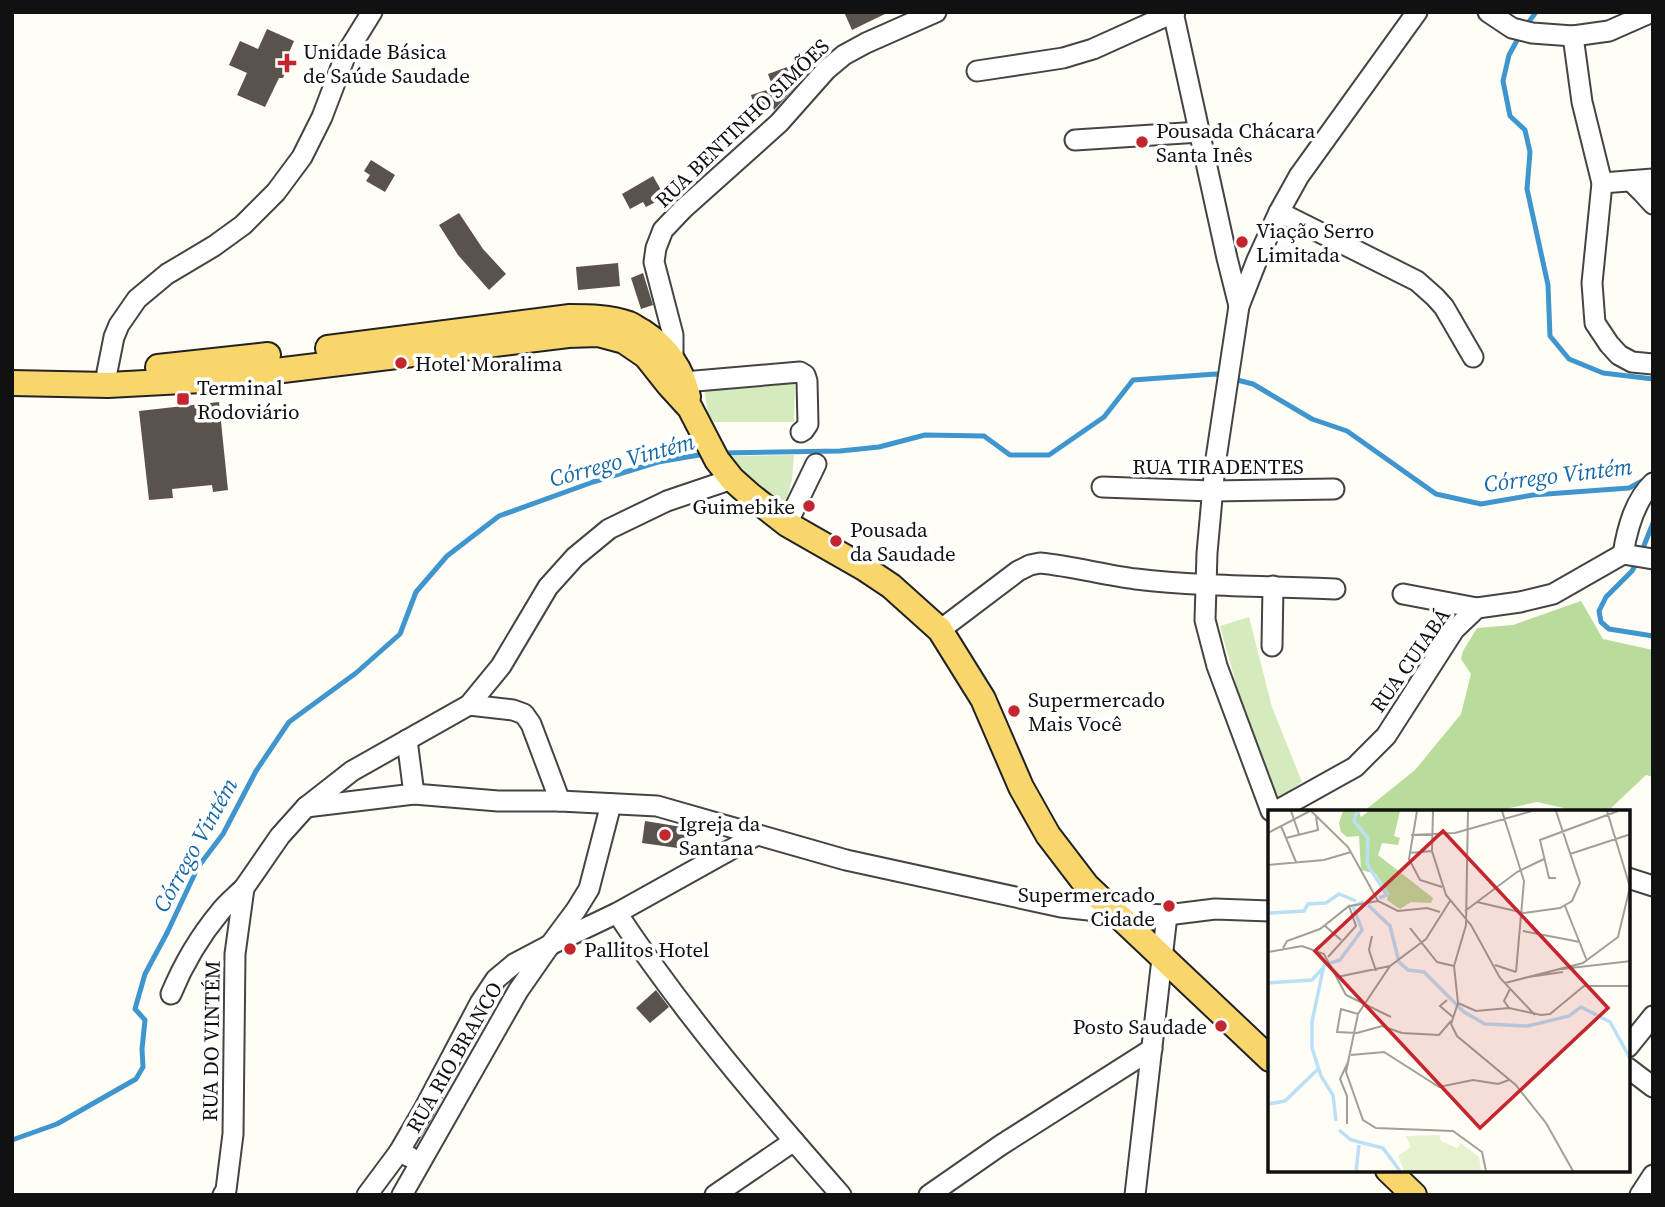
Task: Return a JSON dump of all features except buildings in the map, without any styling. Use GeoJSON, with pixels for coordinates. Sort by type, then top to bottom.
{"type":"FeatureCollection","features":[{"type":"Feature","properties":{"kind":"main road"},"geometry":{"type":"LineString","coordinates":[[12,383],[108,385],[202,380],[267,364],[569,317],[598,317],[629,324],[657,342],[673,359],[676,384]]}},
{"type":"Feature","properties":{"kind":"main road"},"geometry":{"type":"LineString","coordinates":[[39,383],[107,372],[267,364],[555,337],[598,334],[624,341],[646,356],[676,384],[724,469],[750,495],[787,524],[891,586],[940,630],[983,699],[1021,787],[1048,835],[1087,886],[1268,1058]]}},
{"type":"Feature","properties":{"kind":"main road"},"geometry":{"type":"LineString","coordinates":[[1390,1172],[1414,1195]]}},
{"type":"Feature","properties":{"kind":"street"},"geometry":{"type":"LineString","coordinates":[[107,372],[118,325],[137,299],[167,274],[243,225],[276,192],[302,157],[322,117],[345,54],[372,12]]}},
{"type":"Feature","properties":{"kind":"street","name":"RUA BENTINHO SIMÕES"},"geometry":{"type":"LineString","coordinates":[[673,359],[673,335],[654,262],[663,230],[779,123],[826,70],[844,55],[936,12]]}},
{"type":"Feature","properties":{"kind":"street"},"geometry":{"type":"LineString","coordinates":[[1273,810],[1217,666],[1205,620],[1212,491],[1239,306],[1279,212],[1299,176],[1417,12]]}},
{"type":"Feature","properties":{"kind":"street"},"geometry":{"type":"LineString","coordinates":[[1488,12],[1512,28],[1532,33],[1573,36],[1609,31],[1652,12]]}},
{"type":"Feature","properties":{"kind":"street"},"geometry":{"type":"LineString","coordinates":[[977,71],[1063,58],[1093,49],[1174,13],[1239,306]]}},
{"type":"Feature","properties":{"kind":"street"},"geometry":{"type":"LineString","coordinates":[[1573,36],[1582,102],[1602,183],[1592,283],[1595,323],[1619,355],[1632,362],[1653,364]]}},
{"type":"Feature","properties":{"kind":"street"},"geometry":{"type":"LineString","coordinates":[[1075,141],[1200,132]]}},
{"type":"Feature","properties":{"kind":"street"},"geometry":{"type":"LineString","coordinates":[[1602,183],[1653,180]]}},
{"type":"Feature","properties":{"kind":"street"},"geometry":{"type":"LineString","coordinates":[[1631,181],[1653,204]]}},
{"type":"Feature","properties":{"kind":"street"},"geometry":{"type":"LineString","coordinates":[[1279,212],[1417,281],[1444,307],[1473,357]]}},
{"type":"Feature","properties":{"kind":"street"},"geometry":{"type":"LineString","coordinates":[[676,384],[800,372],[805,375],[807,381],[808,424],[801,432]]}},
{"type":"Feature","properties":{"kind":"street"},"geometry":{"type":"LineString","coordinates":[[787,524],[816,464]]}},
{"type":"Feature","properties":{"kind":"street","name":"RUA DO VINTÉM"},"geometry":{"type":"LineString","coordinates":[[171,994],[180,971],[220,912],[244,888],[280,836],[306,807],[352,771],[469,705],[501,666],[548,587],[575,557],[609,529],[724,469]]}},
{"type":"Feature","properties":{"kind":"street","name":"RUA TIRADENTES"},"geometry":{"type":"LineString","coordinates":[[1102,487],[1212,491],[1334,489]]}},
{"type":"Feature","properties":{"kind":"street"},"geometry":{"type":"LineString","coordinates":[[1637,556],[1627,531],[1649,487]]}},
{"type":"Feature","properties":{"kind":"street","name":"RUA CUIABÁ"},"geometry":{"type":"LineString","coordinates":[[1275,810],[1355,767],[1386,736],[1454,630],[1477,608],[1553,594],[1637,556]]}},
{"type":"Feature","properties":{"kind":"street"},"geometry":{"type":"LineString","coordinates":[[940,630],[1018,571],[1040,563],[1135,578],[1207,585],[1335,589]]}},
{"type":"Feature","properties":{"kind":"street"},"geometry":{"type":"LineString","coordinates":[[1272,646],[1273,586]]}},
{"type":"Feature","properties":{"kind":"street"},"geometry":{"type":"LineString","coordinates":[[1403,594],[1477,608]]}},
{"type":"Feature","properties":{"kind":"street"},"geometry":{"type":"LineString","coordinates":[[469,705],[513,710],[524,715],[531,724],[559,801]]}},
{"type":"Feature","properties":{"kind":"street"},"geometry":{"type":"LineString","coordinates":[[407,740],[414,794]]}},
{"type":"Feature","properties":{"kind":"street"},"geometry":{"type":"LineString","coordinates":[[306,807],[414,794],[498,801],[657,806],[846,860],[1061,907],[1167,915],[1214,909],[1268,911]]}},
{"type":"Feature","properties":{"kind":"street","name":"RUA RIO BRANCO"},"geometry":{"type":"LineString","coordinates":[[402,1195],[518,991],[589,889],[611,804]]}},
{"type":"Feature","properties":{"kind":"street"},"geometry":{"type":"LineString","coordinates":[[367,1195],[424,1109],[480,1003],[496,979],[514,964],[617,913],[757,835]]}},
{"type":"Feature","properties":{"kind":"street"},"geometry":{"type":"LineString","coordinates":[[1630,879],[1653,887]]}},
{"type":"Feature","properties":{"kind":"street","name":"RUA DO VINTÉM"},"geometry":{"type":"LineString","coordinates":[[223,1195],[233,1134],[235,954],[244,888]]}},
{"type":"Feature","properties":{"kind":"street"},"geometry":{"type":"LineString","coordinates":[[617,913],[715,1045],[841,1195]]}},
{"type":"Feature","properties":{"kind":"street"},"geometry":{"type":"LineString","coordinates":[[1135,1195],[1167,915]]}},
{"type":"Feature","properties":{"kind":"street"},"geometry":{"type":"LineString","coordinates":[[1630,1045],[1653,1016]]}},
{"type":"Feature","properties":{"kind":"street"},"geometry":{"type":"LineString","coordinates":[[929,1195],[1001,1145],[1152,1049]]}},
{"type":"Feature","properties":{"kind":"street"},"geometry":{"type":"LineString","coordinates":[[1630,1070],[1653,1087]]}},
{"type":"Feature","properties":{"kind":"street"},"geometry":{"type":"LineString","coordinates":[[715,1195],[794,1141]]}},
{"type":"Feature","properties":{"kind":"street"},"geometry":{"type":"LineString","coordinates":[[398,1152],[421,1162]]}},
{"type":"Feature","properties":{"kind":"street"},"geometry":{"type":"LineString","coordinates":[[1640,1195],[1653,1175]]}},
{"type":"Feature","properties":{"kind":"green space"},"geometry":{"type":"Polygon","coordinates":[[[795,382],[794,422],[709,422],[704,387],[795,382]]]}},
{"type":"Feature","properties":{"kind":"green space"},"geometry":{"type":"Polygon","coordinates":[[[794,455],[792,479],[784,510],[758,490],[725,456],[794,455]]]}},
{"type":"Feature","properties":{"kind":"green space"},"geometry":{"type":"Polygon","coordinates":[[[1581,601],[1603,639],[1653,650],[1653,777],[1646,775],[1609,810],[1573,810],[1537,802],[1501,810],[1365,810],[1415,770],[1461,714],[1471,674],[1461,659],[1477,628],[1513,625],[1581,601]]]}},
{"type":"Feature","properties":{"kind":"green space"},"geometry":{"type":"Polygon","coordinates":[[[1249,617],[1272,707],[1302,782],[1276,800],[1246,720],[1220,626],[1249,617]]]}},
{"type":"Feature","properties":{"kind":"waterway"},"geometry":{"type":"LineString","coordinates":[[1525,27],[1536,12]]}},
{"type":"Feature","properties":{"kind":"waterway"},"geometry":{"type":"LineString","coordinates":[[1520,35],[1509,55],[1503,81],[1510,116],[1525,130],[1530,152],[1527,189],[1548,285],[1550,336],[1569,359],[1603,373],[1653,379]]}},
{"type":"Feature","properties":{"kind":"waterway","name":"Córrego Vintém"},"geometry":{"type":"LineString","coordinates":[[721,453],[840,451],[879,447],[925,435],[984,436],[1010,455],[1049,455],[1104,417],[1133,380],[1216,374],[1223,376]]}},
{"type":"Feature","properties":{"kind":"waterway","name":"Córrego Vintém"},"geometry":{"type":"LineString","coordinates":[[1233,379],[1253,384],[1312,419],[1347,431],[1436,494],[1481,504],[1533,495],[1629,488],[1648,480]]}},
{"type":"Feature","properties":{"kind":"waterway","name":"Córrego Vintém"},"geometry":{"type":"LineString","coordinates":[[12,1140],[57,1124],[136,1079],[143,1067],[145,1020],[135,1009],[145,974],[198,867],[223,834],[256,771],[289,722],[356,673],[400,634],[416,592],[447,556],[499,516],[658,462],[705,454]]}},
{"type":"Feature","properties":{"kind":"waterway"},"geometry":{"type":"LineString","coordinates":[[1641,553],[1653,523]]}},
{"type":"Feature","properties":{"kind":"waterway"},"geometry":{"type":"LineString","coordinates":[[1637,562],[1632,571],[1606,597],[1599,611],[1601,622],[1609,629],[1653,636]]}},
{"type":"Feature","properties":{"kind":"place","name":"Unidade Básica de Saúde Saudade"},"geometry":{"type":"Point","coordinates":[287,63]}},
{"type":"Feature","properties":{"kind":"place","name":"Pousada Chácara Santa Inês"},"geometry":{"type":"Point","coordinates":[1142,142]}},
{"type":"Feature","properties":{"kind":"place","name":"Viação Serro Limitada"},"geometry":{"type":"Point","coordinates":[1242,242]}},
{"type":"Feature","properties":{"kind":"place","name":"Hotel Moralima"},"geometry":{"type":"Point","coordinates":[401,363]}},
{"type":"Feature","properties":{"kind":"place","name":"Terminal Rodoviário"},"geometry":{"type":"Point","coordinates":[183,399]}},
{"type":"Feature","properties":{"kind":"place","name":"Guimebike"},"geometry":{"type":"Point","coordinates":[809,506]}},
{"type":"Feature","properties":{"kind":"place","name":"Pousada da Saudade"},"geometry":{"type":"Point","coordinates":[836,541]}},
{"type":"Feature","properties":{"kind":"place","name":"Supermercado Mais Você"},"geometry":{"type":"Point","coordinates":[1014,711]}},
{"type":"Feature","properties":{"kind":"place","name":"Igreja da Santana"},"geometry":{"type":"Point","coordinates":[665,835]}},
{"type":"Feature","properties":{"kind":"place","name":"Supermercado Cidade"},"geometry":{"type":"Point","coordinates":[1169,906]}},
{"type":"Feature","properties":{"kind":"place","name":"Pallitos Hotel"},"geometry":{"type":"Point","coordinates":[570,949]}},
{"type":"Feature","properties":{"kind":"place","name":"Posto Saudade"},"geometry":{"type":"Point","coordinates":[1221,1026]}}]}
